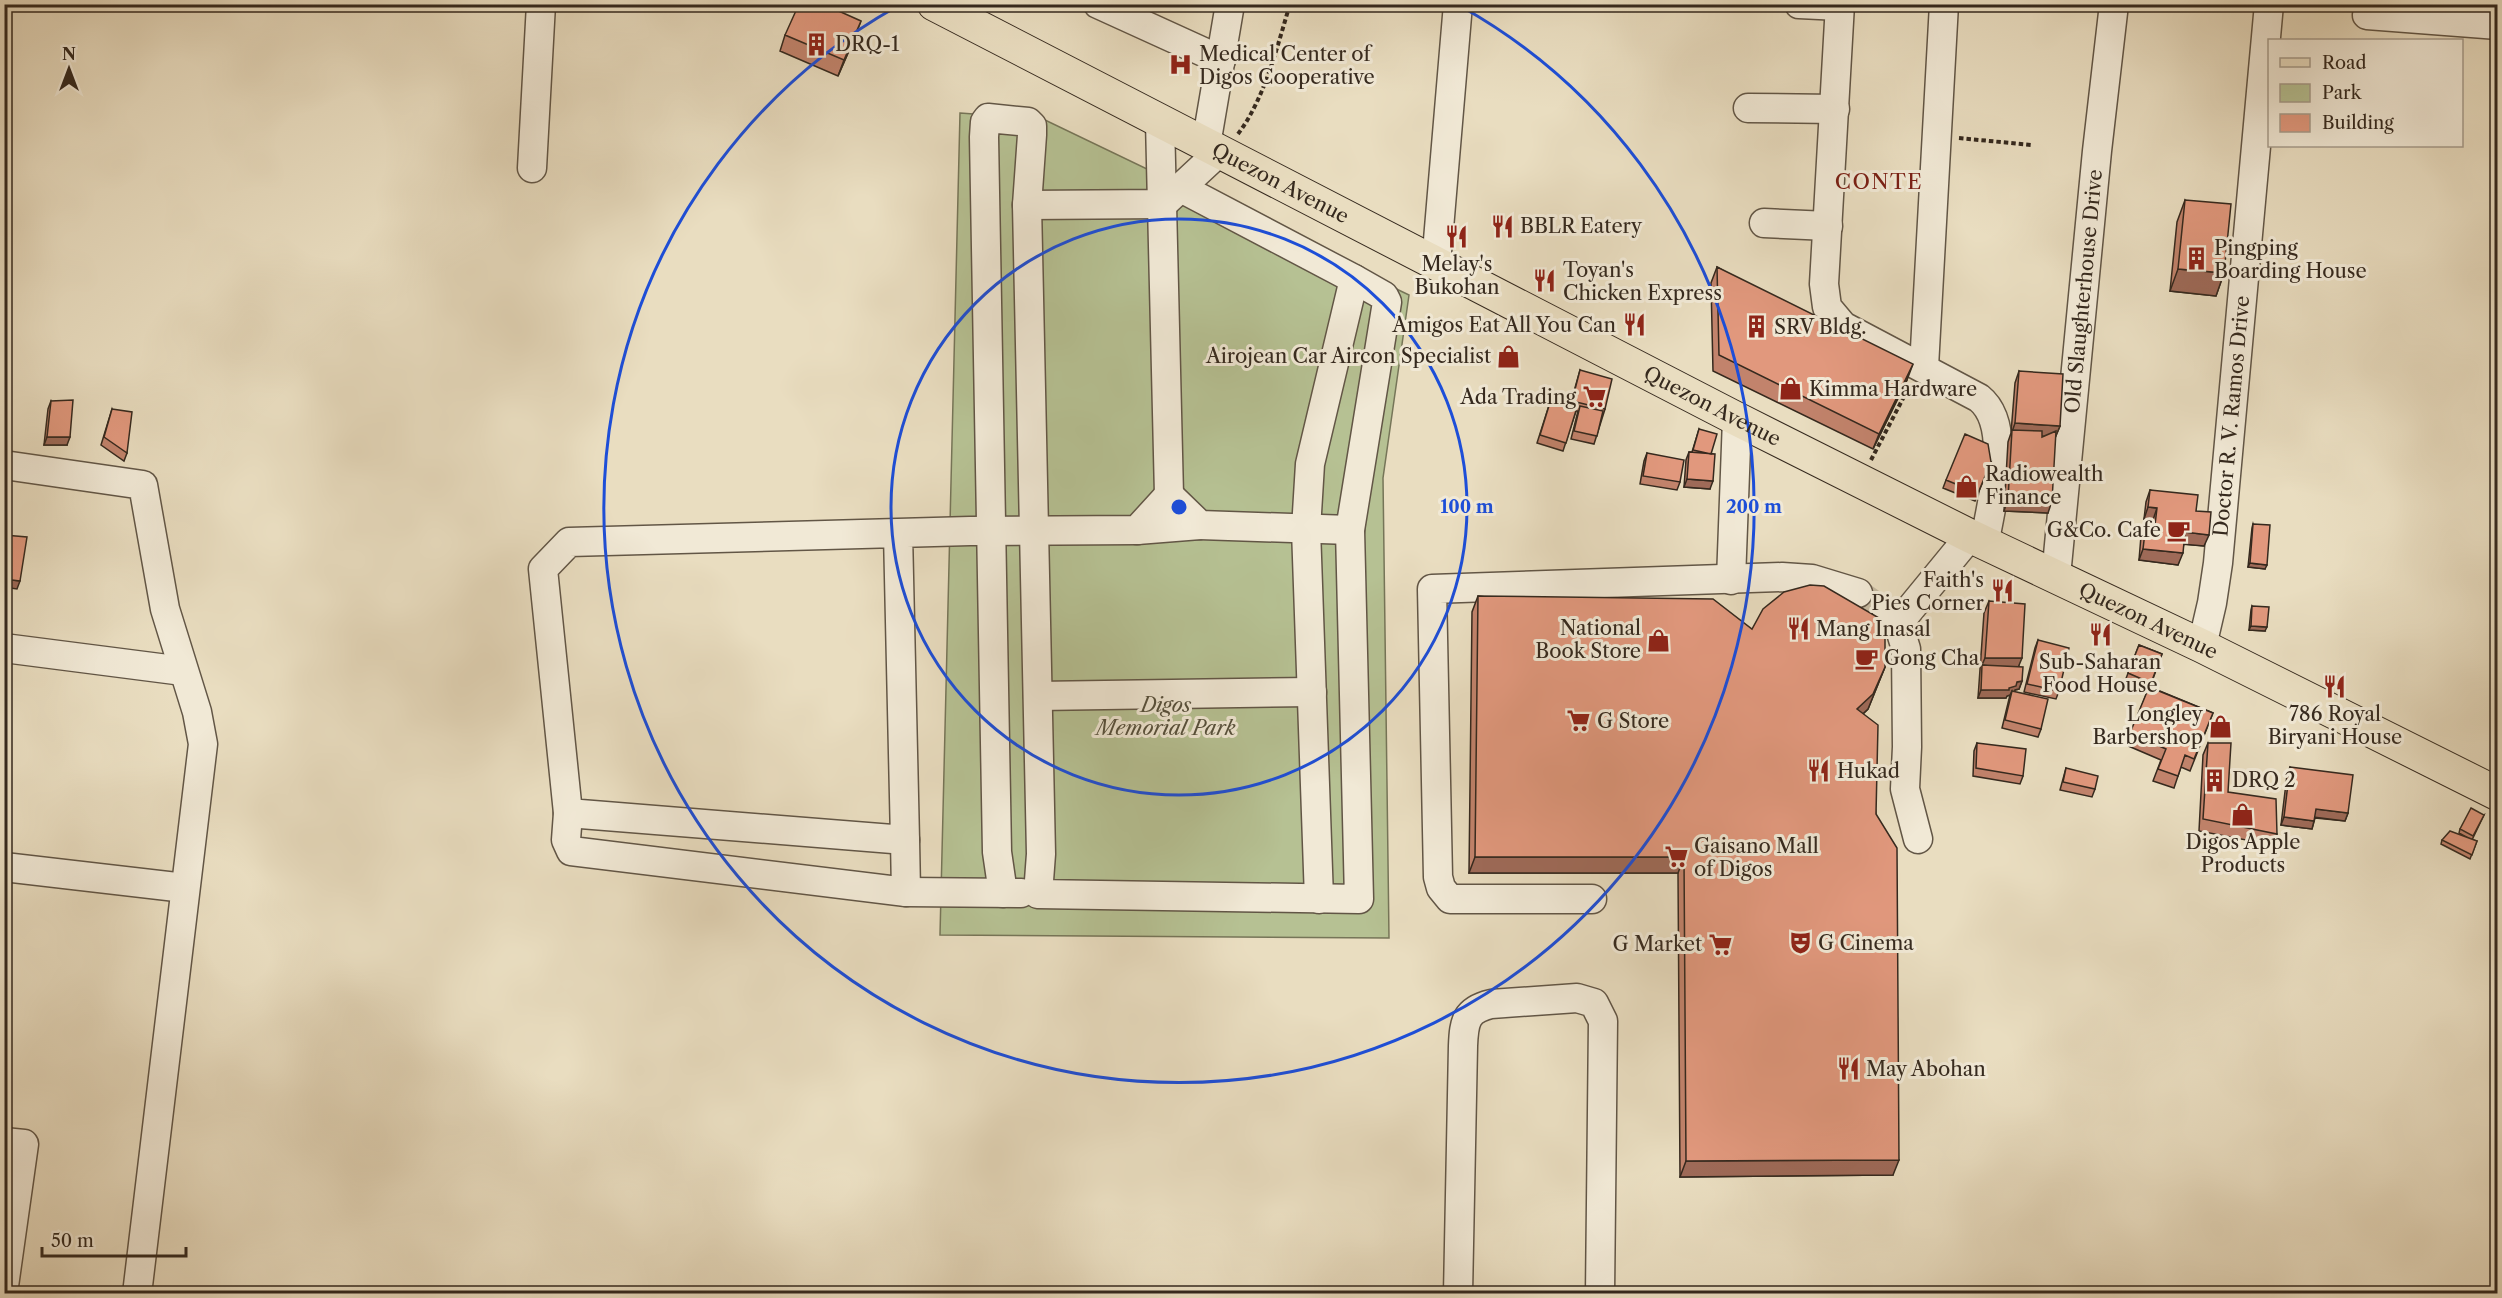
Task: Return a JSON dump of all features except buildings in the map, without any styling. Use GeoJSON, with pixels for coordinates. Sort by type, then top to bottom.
{"type":"FeatureCollection","features":[{"type":"Feature","properties":{"kind":"main road","name":"Quezon Avenue"},"geometry":{"type":"LineString","coordinates":[[934,4],[1737,419],[2202,646],[2498,794]]}},
{"type":"Feature","properties":{"kind":"street"},"geometry":{"type":"LineString","coordinates":[[532,168],[541,4]]}},
{"type":"Feature","properties":{"kind":"street"},"geometry":{"type":"LineString","coordinates":[[1098,4],[1221,60]]}},
{"type":"Feature","properties":{"kind":"street"},"geometry":{"type":"LineString","coordinates":[[1172,196],[1213,148],[1221,60],[1230,4]]}},
{"type":"Feature","properties":{"kind":"street"},"geometry":{"type":"LineString","coordinates":[[1436,264],[1458,4]]}},
{"type":"Feature","properties":{"kind":"street"},"geometry":{"type":"LineString","coordinates":[[1799,4],[1840,5],[1825,296],[1830,313],[1843,326],[1979,398],[1986,404],[1996,422],[1998,454],[1978,538],[1892,619],[1903,636],[1906,649],[1905,789],[1918,839]]}},
{"type":"Feature","properties":{"kind":"street"},"geometry":{"type":"LineString","coordinates":[[1921,366],[1944,4]]}},
{"type":"Feature","properties":{"kind":"street","name":"Old Slaughterhouse Drive"},"geometry":{"type":"LineString","coordinates":[[2056,576],[2096,163],[2114,4]]}},
{"type":"Feature","properties":{"kind":"street","name":"Doctor R. V. Ramos Drive"},"geometry":{"type":"LineString","coordinates":[[2202,646],[2218,563],[2269,4]]}},
{"type":"Feature","properties":{"kind":"street"},"geometry":{"type":"LineString","coordinates":[[2367,15],[2498,25]]}},
{"type":"Feature","properties":{"kind":"street"},"geometry":{"type":"LineString","coordinates":[[1748,108],[1835,109]]}},
{"type":"Feature","properties":{"kind":"street"},"geometry":{"type":"LineString","coordinates":[[1004,893],[998,852],[984,137],[985,122],[988,118],[1028,122],[1032,126],[1027,204],[1041,854],[1038,894]]}},
{"type":"Feature","properties":{"kind":"street"},"geometry":{"type":"LineString","coordinates":[[1137,530],[1169,495],[1172,196],[1160,121]]}},
{"type":"Feature","properties":{"kind":"street"},"geometry":{"type":"LineString","coordinates":[[1027,204],[1172,196],[1354,279],[1384,296],[1387,302],[1350,530],[1359,899],[906,892],[571,852],[566,840],[568,813],[543,569],[568,542],[1034,530],[1137,530],[1200,525],[1350,530]]}},
{"type":"Feature","properties":{"kind":"street"},"geometry":{"type":"LineString","coordinates":[[1764,223],[1828,225]]}},
{"type":"Feature","properties":{"kind":"street"},"geometry":{"type":"LineString","coordinates":[[1319,898],[1306,529],[1310,464],[1354,279]]}},
{"type":"Feature","properties":{"kind":"street"},"geometry":{"type":"LineString","coordinates":[[1731,580],[1737,419]]}},
{"type":"Feature","properties":{"kind":"street"},"geometry":{"type":"LineString","coordinates":[[4,465],[143,485],[165,609],[197,712],[203,744],[137,1293]]}},
{"type":"Feature","properties":{"kind":"street"},"geometry":{"type":"LineString","coordinates":[[1169,495],[1200,525]]}},
{"type":"Feature","properties":{"kind":"street"},"geometry":{"type":"LineString","coordinates":[[898,533],[906,892]]}},
{"type":"Feature","properties":{"kind":"street"},"geometry":{"type":"LineString","coordinates":[[1592,898],[1450,898],[1441,888],[1438,877],[1432,589],[1782,577],[1812,579],[1858,593]]}},
{"type":"Feature","properties":{"kind":"street"},"geometry":{"type":"LineString","coordinates":[[4,648],[183,671]]}},
{"type":"Feature","properties":{"kind":"street"},"geometry":{"type":"LineString","coordinates":[[1038,696],[1312,692]]}},
{"type":"Feature","properties":{"kind":"street"},"geometry":{"type":"LineString","coordinates":[[568,813],[905,840]]}},
{"type":"Feature","properties":{"kind":"street"},"geometry":{"type":"LineString","coordinates":[[4,867],[185,888]]}},
{"type":"Feature","properties":{"kind":"street"},"geometry":{"type":"LineString","coordinates":[[1458,1293],[1463,1046],[1467,1019],[1478,1007],[1491,1004],[1577,998],[1594,1003],[1602,1021],[1600,1293]]}},
{"type":"Feature","properties":{"kind":"street"},"geometry":{"type":"LineString","coordinates":[[4,1142],[24,1144],[4,1286]]}},
{"type":"Feature","properties":{"kind":"path"},"geometry":{"type":"LineString","coordinates":[[1213,148],[1237,135],[1252,112],[1269,70],[1290,4]]}},
{"type":"Feature","properties":{"kind":"path"},"geometry":{"type":"LineString","coordinates":[[1935,136],[2031,145]]}},
{"type":"Feature","properties":{"kind":"path"},"geometry":{"type":"LineString","coordinates":[[1861,480],[1921,366]]}},
{"type":"Feature","properties":{"kind":"green space","name":"Digos Memorial Park"},"geometry":{"type":"Polygon","coordinates":[[[960,113],[1043,119],[1409,295],[1383,478],[1389,938],[940,935],[960,113]]]}},
{"type":"Feature","properties":{"kind":"tunnel"},"geometry":{"type":"LineString","coordinates":[[1858,593],[1887,614]]}},
{"type":"Feature","properties":{"kind":"place","name":"DRQ-1"},"geometry":{"type":"Point","coordinates":[817,44]}},
{"type":"Feature","properties":{"kind":"place","name":"Medical Center of Digos Cooperative"},"geometry":{"type":"Point","coordinates":[1181,65]}},
{"type":"Feature","properties":{"kind":"place","name":"BBLR Eatery"},"geometry":{"type":"Point","coordinates":[1502,226]}},
{"type":"Feature","properties":{"kind":"place","name":"Melay's Bukohan"},"geometry":{"type":"Point","coordinates":[1457,236]}},
{"type":"Feature","properties":{"kind":"place","name":"Pingping Boarding House"},"geometry":{"type":"Point","coordinates":[2196,259]}},
{"type":"Feature","properties":{"kind":"place","name":"Toyan's Chicken Express"},"geometry":{"type":"Point","coordinates":[1545,281]}},
{"type":"Feature","properties":{"kind":"place","name":"Amigos Eat All You Can"},"geometry":{"type":"Point","coordinates":[1634,325]}},
{"type":"Feature","properties":{"kind":"place","name":"SRV Bldg."},"geometry":{"type":"Point","coordinates":[1756,327]}},
{"type":"Feature","properties":{"kind":"place","name":"Airojean Car Aircon Specialist"},"geometry":{"type":"Point","coordinates":[1509,356]}},
{"type":"Feature","properties":{"kind":"place","name":"Kimma Hardware"},"geometry":{"type":"Point","coordinates":[1791,389]}},
{"type":"Feature","properties":{"kind":"place","name":"Ada Trading"},"geometry":{"type":"Point","coordinates":[1594,397]}},
{"type":"Feature","properties":{"kind":"place","name":"Radiowealth Finance"},"geometry":{"type":"Point","coordinates":[1967,486]}},
{"type":"Feature","properties":{"kind":"place","name":"G&Co. Cafe"},"geometry":{"type":"Point","coordinates":[2179,530]}},
{"type":"Feature","properties":{"kind":"place","name":"Faith's Pies Corner"},"geometry":{"type":"Point","coordinates":[2002,591]}},
{"type":"Feature","properties":{"kind":"place","name":"Mang Inasal"},"geometry":{"type":"Point","coordinates":[1798,629]}},
{"type":"Feature","properties":{"kind":"place","name":"Sub-Saharan Food House"},"geometry":{"type":"Point","coordinates":[2100,634]}},
{"type":"Feature","properties":{"kind":"place","name":"National Book Store"},"geometry":{"type":"Point","coordinates":[1659,640]}},
{"type":"Feature","properties":{"kind":"place","name":"Gong Cha"},"geometry":{"type":"Point","coordinates":[1866,658]}},
{"type":"Feature","properties":{"kind":"place","name":"786 Royal Biryani House"},"geometry":{"type":"Point","coordinates":[2335,686]}},
{"type":"Feature","properties":{"kind":"place","name":"G Store"},"geometry":{"type":"Point","coordinates":[1579,721]}},
{"type":"Feature","properties":{"kind":"place","name":"Longley Barbershop"},"geometry":{"type":"Point","coordinates":[2221,726]}},
{"type":"Feature","properties":{"kind":"place","name":"Hukad"},"geometry":{"type":"Point","coordinates":[1819,771]}},
{"type":"Feature","properties":{"kind":"place","name":"DRQ 2"},"geometry":{"type":"Point","coordinates":[2214,780]}},
{"type":"Feature","properties":{"kind":"place","name":"Digos Apple Products"},"geometry":{"type":"Point","coordinates":[2243,814]}},
{"type":"Feature","properties":{"kind":"place","name":"Gaisano Mall of Digos"},"geometry":{"type":"Point","coordinates":[1676,857]}},
{"type":"Feature","properties":{"kind":"place","name":"G Cinema"},"geometry":{"type":"Point","coordinates":[1800,943]}},
{"type":"Feature","properties":{"kind":"place","name":"G Market"},"geometry":{"type":"Point","coordinates":[1720,944]}},
{"type":"Feature","properties":{"kind":"place","name":"May Abohan"},"geometry":{"type":"Point","coordinates":[1848,1069]}},
{"type":"Feature","properties":{"kind":"district","name":"CONTE"},"geometry":{"type":"Point","coordinates":[1879,182]}}]}
